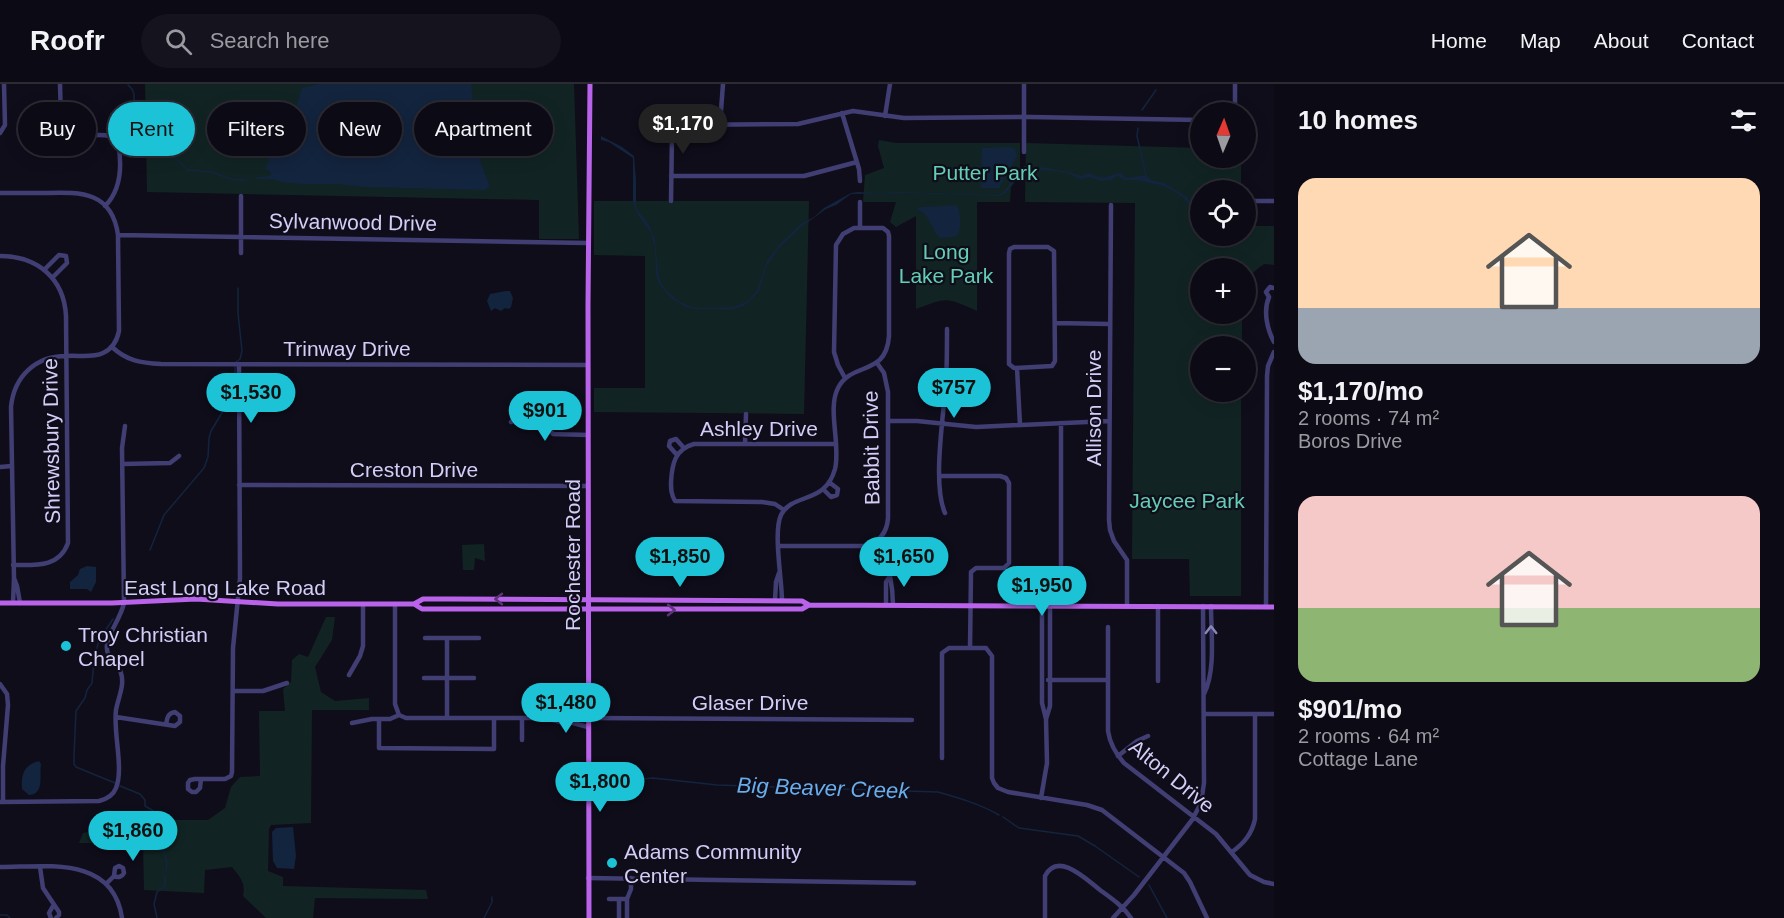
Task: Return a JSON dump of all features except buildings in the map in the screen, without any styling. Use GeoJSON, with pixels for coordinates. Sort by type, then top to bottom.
{"type":"FeatureCollection","features":[{"type":"Feature","properties":{"kind":"main road","name":"Rochester Road"},"geometry":{"type":"LineString","coordinates":[[589,918],[588,243],[590,84]]}},
{"type":"Feature","properties":{"kind":"main road","name":"East Long Lake Road"},"geometry":{"type":"LineString","coordinates":[[0,603],[124,603],[195,599],[278,604],[414,604],[423,599],[616,599],[779,600],[802,601],[809,605],[1274,607]]}},
{"type":"Feature","properties":{"kind":"main road"},"geometry":{"type":"LineString","coordinates":[[450,609],[450,603],[454,599]]}},
{"type":"Feature","properties":{"kind":"main road"},"geometry":{"type":"LineString","coordinates":[[561,610],[565,605],[564,599]]}},
{"type":"Feature","properties":{"kind":"main road"},"geometry":{"type":"LineString","coordinates":[[616,599],[613,606],[616,610]]}},
{"type":"Feature","properties":{"kind":"main road"},"geometry":{"type":"LineString","coordinates":[[713,610],[717,604],[716,600]]}},
{"type":"Feature","properties":{"kind":"main road"},"geometry":{"type":"LineString","coordinates":[[736,610],[734,604],[737,600]]}},
{"type":"Feature","properties":{"kind":"main road"},"geometry":{"type":"LineString","coordinates":[[790,610],[792,601]]}},
{"type":"Feature","properties":{"kind":"main road","name":"East Long Lake Road"},"geometry":{"type":"LineString","coordinates":[[414,604],[422,609],[561,610],[790,610],[802,609],[809,605]]}},
{"type":"Feature","properties":{"kind":"street"},"geometry":{"type":"LineString","coordinates":[[0,133],[5,125],[4,84]]}},
{"type":"Feature","properties":{"kind":"street"},"geometry":{"type":"LineString","coordinates":[[60,84],[63,132],[69,135],[112,136],[118,142],[119,185],[113,198],[105,206]]}},
{"type":"Feature","properties":{"kind":"street"},"geometry":{"type":"LineString","coordinates":[[720,124],[723,84]]}},
{"type":"Feature","properties":{"kind":"street"},"geometry":{"type":"LineString","coordinates":[[885,116],[890,84]]}},
{"type":"Feature","properties":{"kind":"street"},"geometry":{"type":"LineString","coordinates":[[1024,84],[1024,152]]}},
{"type":"Feature","properties":{"kind":"street"},"geometry":{"type":"LineString","coordinates":[[1235,84],[1235,102]]}},
{"type":"Feature","properties":{"kind":"street"},"geometry":{"type":"LineString","coordinates":[[671,201],[673,130],[681,125],[803,124],[858,111],[904,118],[1190,120]]}},
{"type":"Feature","properties":{"kind":"street"},"geometry":{"type":"LineString","coordinates":[[842,113],[860,181]]}},
{"type":"Feature","properties":{"kind":"street"},"geometry":{"type":"LineString","coordinates":[[671,176],[804,176],[856,162]]}},
{"type":"Feature","properties":{"kind":"street"},"geometry":{"type":"LineString","coordinates":[[0,193],[80,193],[94,198],[105,206],[112,216],[118,235],[119,331],[112,347],[98,355],[50,357],[27,370],[16,386],[11,407],[13,603]]}},
{"type":"Feature","properties":{"kind":"street"},"geometry":{"type":"LineString","coordinates":[[241,253],[242,196]]}},
{"type":"Feature","properties":{"kind":"street"},"geometry":{"type":"LineString","coordinates":[[1256,201],[1274,201]]}},
{"type":"Feature","properties":{"kind":"street"},"geometry":{"type":"LineString","coordinates":[[860,202],[860,228]]}},
{"type":"Feature","properties":{"kind":"street","name":"Allison Drive"},"geometry":{"type":"LineString","coordinates":[[1111,205],[1109,526],[1114,540],[1127,560],[1127,606]]}},
{"type":"Feature","properties":{"kind":"street"},"geometry":{"type":"LineString","coordinates":[[779,600],[776,582],[779,573],[779,521],[784,510],[792,503],[810,498],[829,482],[835,467],[835,397],[838,387],[854,372],[877,363],[886,351],[889,339],[889,236],[883,228],[851,229],[837,242],[834,352],[845,378]]}},
{"type":"Feature","properties":{"kind":"street","name":"Sylvanwood Drive"},"geometry":{"type":"LineString","coordinates":[[118,235],[588,243]]}},
{"type":"Feature","properties":{"kind":"street"},"geometry":{"type":"LineString","coordinates":[[1014,247],[1053,248],[1055,253],[1055,324],[1053,365],[1017,368],[1010,366],[1008,362],[1010,249],[1014,247]]}},
{"type":"Feature","properties":{"kind":"street"},"geometry":{"type":"LineString","coordinates":[[44,270],[59,255],[66,256],[67,263],[52,278]]}},
{"type":"Feature","properties":{"kind":"street","name":"Shrewsbury Drive"},"geometry":{"type":"LineString","coordinates":[[0,256],[20,258],[44,270],[60,290],[65,306],[68,543],[62,555],[52,562],[39,565],[13,565]]}},
{"type":"Feature","properties":{"kind":"street"},"geometry":{"type":"LineString","coordinates":[[1274,288],[1270,287],[1266,294],[1272,297],[1267,304],[1267,322],[1274,342]]}},
{"type":"Feature","properties":{"kind":"street"},"geometry":{"type":"LineString","coordinates":[[1055,324],[1110,324]]}},
{"type":"Feature","properties":{"kind":"street"},"geometry":{"type":"LineString","coordinates":[[945,513],[940,498],[940,476],[946,376],[946,329]]}},
{"type":"Feature","properties":{"kind":"street","name":"Trinway Drive"},"geometry":{"type":"LineString","coordinates":[[112,347],[126,358],[143,363],[173,365],[588,365]]}},
{"type":"Feature","properties":{"kind":"street"},"geometry":{"type":"LineString","coordinates":[[1266,607],[1267,371],[1274,352]]}},
{"type":"Feature","properties":{"kind":"street","name":"Babbit Drive"},"geometry":{"type":"LineString","coordinates":[[877,363],[888,384],[888,522],[880,539]]}},
{"type":"Feature","properties":{"kind":"street"},"geometry":{"type":"LineString","coordinates":[[201,779],[225,779],[230,777],[232,772],[233,643],[240,578],[239,364]]}},
{"type":"Feature","properties":{"kind":"street"},"geometry":{"type":"LineString","coordinates":[[1017,368],[1020,425]]}},
{"type":"Feature","properties":{"kind":"street"},"geometry":{"type":"LineString","coordinates":[[511,422],[533,414],[546,413],[550,415],[553,434],[588,435]]}},
{"type":"Feature","properties":{"kind":"street"},"geometry":{"type":"LineString","coordinates":[[746,414],[746,444]]}},
{"type":"Feature","properties":{"kind":"street"},"geometry":{"type":"LineString","coordinates":[[888,421],[918,421],[976,427],[1109,421]]}},
{"type":"Feature","properties":{"kind":"street"},"geometry":{"type":"LineString","coordinates":[[1061,423],[1061,606]]}},
{"type":"Feature","properties":{"kind":"street"},"geometry":{"type":"LineString","coordinates":[[0,684],[7,694],[8,705],[2,802],[93,802],[112,795],[119,777],[116,717],[122,677],[109,655],[107,645],[124,603],[122,443],[125,426]]}},
{"type":"Feature","properties":{"kind":"street","name":"Ashley Drive"},"geometry":{"type":"LineString","coordinates":[[677,455],[669,446],[670,441],[676,439],[684,448]]}},
{"type":"Feature","properties":{"kind":"street","name":"Ashley Drive"},"geometry":{"type":"LineString","coordinates":[[784,510],[775,504],[762,502],[675,501],[672,493],[672,464],[684,448],[698,444],[836,444]]}},
{"type":"Feature","properties":{"kind":"street"},"geometry":{"type":"LineString","coordinates":[[122,464],[170,463],[179,456]]}},
{"type":"Feature","properties":{"kind":"street"},"geometry":{"type":"LineString","coordinates":[[0,467],[12,466]]}},
{"type":"Feature","properties":{"kind":"street"},"geometry":{"type":"LineString","coordinates":[[940,476],[1000,476],[1006,478],[1009,483],[1009,563],[1004,567],[972,570],[970,577],[970,648]]}},
{"type":"Feature","properties":{"kind":"street"},"geometry":{"type":"LineString","coordinates":[[823,489],[831,497],[837,495],[838,489],[829,482]]}},
{"type":"Feature","properties":{"kind":"street","name":"Creston Drive"},"geometry":{"type":"LineString","coordinates":[[240,485],[588,486]]}},
{"type":"Feature","properties":{"kind":"street"},"geometry":{"type":"LineString","coordinates":[[779,546],[861,546],[869,545],[880,539],[888,553],[890,576],[886,582],[890,605]]}},
{"type":"Feature","properties":{"kind":"street"},"geometry":{"type":"LineString","coordinates":[[1266,568],[1274,568]]}},
{"type":"Feature","properties":{"kind":"street"},"geometry":{"type":"LineString","coordinates":[[14,578],[20,603]]}},
{"type":"Feature","properties":{"kind":"street"},"geometry":{"type":"LineString","coordinates":[[350,675],[363,646],[363,604]]}},
{"type":"Feature","properties":{"kind":"street"},"geometry":{"type":"LineString","coordinates":[[395,604],[395,704],[399,715],[406,718],[550,718],[588,727]]}},
{"type":"Feature","properties":{"kind":"street"},"geometry":{"type":"LineString","coordinates":[[1041,798],[1047,763],[1046,719],[1043,706],[1042,606]]}},
{"type":"Feature","properties":{"kind":"street"},"geometry":{"type":"LineString","coordinates":[[1046,719],[1050,706],[1051,680],[1050,606]]}},
{"type":"Feature","properties":{"kind":"street"},"geometry":{"type":"LineString","coordinates":[[1158,606],[1158,681]]}},
{"type":"Feature","properties":{"kind":"street"},"geometry":{"type":"LineString","coordinates":[[1113,918],[1164,857],[1194,816],[1201,802],[1204,789],[1203,606]]}},
{"type":"Feature","properties":{"kind":"street"},"geometry":{"type":"LineString","coordinates":[[1204,694],[1211,675],[1211,606]]}},
{"type":"Feature","properties":{"kind":"street","name":"Alton Drive"},"geometry":{"type":"LineString","coordinates":[[1108,627],[1109,735],[1118,756],[1220,837],[1250,875],[1263,882],[1274,884]]}},
{"type":"Feature","properties":{"kind":"street"},"geometry":{"type":"LineString","coordinates":[[425,638],[479,638]]}},
{"type":"Feature","properties":{"kind":"street"},"geometry":{"type":"LineString","coordinates":[[447,638],[447,718]]}},
{"type":"Feature","properties":{"kind":"street"},"geometry":{"type":"LineString","coordinates":[[942,758],[942,655],[949,648],[986,648],[992,656],[992,778],[998,788],[1008,792],[1087,805],[1101,810],[1184,873],[1207,918]]}},
{"type":"Feature","properties":{"kind":"street"},"geometry":{"type":"LineString","coordinates":[[1042,648],[1050,648]]}},
{"type":"Feature","properties":{"kind":"street"},"geometry":{"type":"LineString","coordinates":[[1203,648],[1211,648]]}},
{"type":"Feature","properties":{"kind":"street"},"geometry":{"type":"LineString","coordinates":[[424,678],[474,678]]}},
{"type":"Feature","properties":{"kind":"street"},"geometry":{"type":"LineString","coordinates":[[1043,680],[1108,680]]}},
{"type":"Feature","properties":{"kind":"street"},"geometry":{"type":"LineString","coordinates":[[232,691],[267,690],[287,683]]}},
{"type":"Feature","properties":{"kind":"street"},"geometry":{"type":"LineString","coordinates":[[1204,714],[1274,714]]}},
{"type":"Feature","properties":{"kind":"street"},"geometry":{"type":"LineString","coordinates":[[1232,852],[1247,838],[1255,819],[1255,714]]}},
{"type":"Feature","properties":{"kind":"street"},"geometry":{"type":"LineString","coordinates":[[352,723],[393,718],[399,715]]}},
{"type":"Feature","properties":{"kind":"street"},"geometry":{"type":"LineString","coordinates":[[116,717],[166,724]]}},
{"type":"Feature","properties":{"kind":"street"},"geometry":{"type":"LineString","coordinates":[[379,719],[379,748],[494,749],[494,718]]}},
{"type":"Feature","properties":{"kind":"street"},"geometry":{"type":"LineString","coordinates":[[522,718],[522,740]]}},
{"type":"Feature","properties":{"kind":"street","name":"Glaser Drive"},"geometry":{"type":"LineString","coordinates":[[550,718],[912,719]]}},
{"type":"Feature","properties":{"kind":"street"},"geometry":{"type":"LineString","coordinates":[[1118,756],[1137,741],[1148,736]]}},
{"type":"Feature","properties":{"kind":"street"},"geometry":{"type":"LineString","coordinates":[[1046,864],[1050,870]]}},
{"type":"Feature","properties":{"kind":"street"},"geometry":{"type":"LineString","coordinates":[[1045,918],[1045,876],[1057,866],[1080,874],[1123,908],[1131,918]]}},
{"type":"Feature","properties":{"kind":"street"},"geometry":{"type":"LineString","coordinates":[[0,867],[81,869],[95,875],[106,884],[117,900],[122,918]]}},
{"type":"Feature","properties":{"kind":"street"},"geometry":{"type":"LineString","coordinates":[[40,867],[43,888],[59,912],[56,918]]}},
{"type":"Feature","properties":{"kind":"street"},"geometry":{"type":"LineString","coordinates":[[106,884],[114,876]]}},
{"type":"Feature","properties":{"kind":"street"},"geometry":{"type":"LineString","coordinates":[[588,878],[914,883]]}},
{"type":"Feature","properties":{"kind":"street"},"geometry":{"type":"LineString","coordinates":[[627,918],[627,899],[631,889],[631,878]]}},
{"type":"Feature","properties":{"kind":"street"},"geometry":{"type":"LineString","coordinates":[[619,898],[619,918]]}},
{"type":"Feature","properties":{"kind":"street"},"geometry":{"type":"LineString","coordinates":[[609,899],[627,899]]}},
{"type":"Feature","properties":{"kind":"street"},"geometry":{"type":"LineString","coordinates":[[51,918],[49,912],[53,906]]}},
{"type":"Feature","properties":{"kind":"green space"},"geometry":{"type":"Polygon","coordinates":[[[145,84],[574,84],[579,239],[539,239],[539,200],[147,192],[146,156],[195,156],[195,102],[145,102],[145,84]]]}},
{"type":"Feature","properties":{"kind":"green space"},"geometry":{"type":"Polygon","coordinates":[[[879,140],[896,143],[1020,143],[1020,175],[1011,187],[1010,202],[977,202],[977,311],[947,300],[916,309],[916,216],[896,227],[890,222],[896,202],[863,202],[865,175],[884,168],[878,146],[879,140]]]}},
{"type":"Feature","properties":{"kind":"green space","name":"Jaycee Park"},"geometry":{"type":"Polygon","coordinates":[[[1026,143],[1190,148],[1190,168],[1241,168],[1241,180],[1190,180],[1190,246],[1256,246],[1256,226],[1274,226],[1274,265],[1264,264],[1256,270],[1256,258],[1190,258],[1190,324],[1242,324],[1242,336],[1190,336],[1190,402],[1241,402],[1241,596],[1190,596],[1189,559],[1132,559],[1135,203],[1025,202],[1026,143]]]}},
{"type":"Feature","properties":{"kind":"green space"},"geometry":{"type":"Polygon","coordinates":[[[594,201],[809,201],[804,414],[594,412],[594,388],[645,388],[645,256],[594,255],[594,201]]]}},
{"type":"Feature","properties":{"kind":"green space"},"geometry":{"type":"Polygon","coordinates":[[[484,544],[485,561],[475,558],[474,570],[463,570],[462,545],[484,544]]]}},
{"type":"Feature","properties":{"kind":"green space"},"geometry":{"type":"Polygon","coordinates":[[[326,617],[335,617],[332,640],[315,667],[321,692],[335,701],[369,698],[369,710],[312,710],[311,823],[271,825],[268,871],[283,877],[283,886],[426,890],[428,899],[315,898],[313,918],[266,918],[243,896],[243,884],[232,867],[205,870],[204,893],[144,890],[143,843],[79,843],[83,833],[149,817],[208,820],[225,808],[231,787],[240,777],[260,776],[259,711],[285,711],[283,689],[291,682],[292,660],[299,654],[308,657],[326,617]]]}},
{"type":"Feature","properties":{"kind":"water"},"geometry":{"type":"Polygon","coordinates":[[[319,84],[471,84],[473,102],[414,102],[414,156],[479,156],[490,186],[485,190],[303,184],[255,178],[271,175],[270,171],[265,169],[269,161],[268,156],[306,156],[306,102],[298,102],[302,88],[319,84]]]}},
{"type":"Feature","properties":{"kind":"water"},"geometry":{"type":"Polygon","coordinates":[[[601,136],[634,156],[636,208],[649,225],[655,240],[661,283],[678,301],[692,307],[733,307],[748,301],[757,290],[767,261],[779,245],[801,224],[851,193],[901,192],[998,195],[1003,193],[1020,168],[1025,166],[1056,169],[1081,176],[1089,173],[1103,177],[1122,173],[1127,178],[1146,175],[1151,180],[1164,183],[1187,197],[1190,201],[1190,209],[1182,197],[1161,185],[1126,180],[1118,176],[1111,180],[1101,181],[1090,177],[1080,179],[1055,171],[1024,169],[1006,192],[998,196],[914,193],[851,194],[801,227],[778,249],[766,267],[759,291],[750,301],[733,309],[695,309],[672,299],[659,284],[651,233],[638,215],[633,202],[633,158],[609,142],[601,140],[601,136]]]}},
{"type":"Feature","properties":{"kind":"water"},"geometry":{"type":"Polygon","coordinates":[[[1011,147],[1015,149],[1017,156],[999,188],[981,188],[982,148],[1011,147]]]}},
{"type":"Feature","properties":{"kind":"water"},"geometry":{"type":"Polygon","coordinates":[[[957,205],[960,229],[957,236],[947,238],[939,236],[926,216],[918,210],[922,207],[957,205]]]}},
{"type":"Feature","properties":{"kind":"water"},"geometry":{"type":"Polygon","coordinates":[[[510,291],[513,298],[511,307],[501,311],[495,308],[491,311],[487,301],[490,294],[510,291]]]}},
{"type":"Feature","properties":{"kind":"water"},"geometry":{"type":"Polygon","coordinates":[[[87,566],[96,567],[96,582],[91,592],[87,589],[70,589],[70,582],[78,575],[80,569],[87,566]]]}},
{"type":"Feature","properties":{"kind":"water"},"geometry":{"type":"Polygon","coordinates":[[[39,761],[41,764],[39,788],[34,794],[29,795],[22,789],[24,771],[39,761]]]}},
{"type":"Feature","properties":{"kind":"water"},"geometry":{"type":"Polygon","coordinates":[[[293,827],[296,856],[294,869],[277,868],[273,861],[272,832],[276,828],[293,827]]]}},
{"type":"Feature","properties":{"kind":"waterway"},"geometry":{"type":"LineString","coordinates":[[128,85],[134,94],[134,156],[157,156],[164,153],[173,156],[188,170],[211,172],[231,179],[246,180]]}},
{"type":"Feature","properties":{"kind":"waterway"},"geometry":{"type":"LineString","coordinates":[[1142,110],[1156,90]]}},
{"type":"Feature","properties":{"kind":"waterway"},"geometry":{"type":"LineString","coordinates":[[1138,128],[1137,136],[1146,175]]}},
{"type":"Feature","properties":{"kind":"waterway","name":"Big Beaver Creek"},"geometry":{"type":"LineString","coordinates":[[236,362],[240,359],[242,351],[238,288]]}},
{"type":"Feature","properties":{"kind":"waterway","name":"Big Beaver Creek"},"geometry":{"type":"LineString","coordinates":[[150,550],[164,515],[204,468],[208,457],[211,431],[223,411],[236,397],[235,367]]}},
{"type":"Feature","properties":{"kind":"waterway","name":"Big Beaver Creek"},"geometry":{"type":"LineString","coordinates":[[113,619],[99,640],[92,683],[76,711],[74,764],[76,767],[115,783]]}},
{"type":"Feature","properties":{"kind":"waterway","name":"Big Beaver Creek"},"geometry":{"type":"LineString","coordinates":[[642,779],[653,778],[717,785],[938,792],[977,804],[999,815]]}},
{"type":"Feature","properties":{"kind":"waterway","name":"Big Beaver Creek"},"geometry":{"type":"LineString","coordinates":[[120,786],[140,794],[145,800],[145,806],[160,818],[160,833],[167,842],[163,848],[167,863],[166,871]]}},
{"type":"Feature","properties":{"kind":"waterway","name":"Big Beaver Creek"},"geometry":{"type":"LineString","coordinates":[[1003,817],[1019,828],[1078,836],[1139,877]]}},
{"type":"Feature","properties":{"kind":"waterway","name":"Big Beaver Creek"},"geometry":{"type":"LineString","coordinates":[[157,918],[154,904],[157,892],[165,886],[165,875]]}},
{"type":"Feature","properties":{"kind":"waterway","name":"Big Beaver Creek"},"geometry":{"type":"LineString","coordinates":[[1149,885],[1167,918]]}},
{"type":"Feature","properties":{"kind":"waterway","name":"Big Beaver Creek"},"geometry":{"type":"LineString","coordinates":[[484,918],[492,897]]}},
{"type":"Feature","properties":{"kind":"waterway"},"geometry":{"type":"LineString","coordinates":[[0,915],[7,915],[10,918]]}},
{"type":"Feature","properties":{"kind":"place","name":"Troy Christian Chapel"},"geometry":{"type":"Point","coordinates":[66,646]}},
{"type":"Feature","properties":{"kind":"place","name":"Adams Community Center"},"geometry":{"type":"Point","coordinates":[612,863]}},
{"type":"Feature","properties":{"kind":"park label","name":"Putter Park"},"geometry":{"type":"Point","coordinates":[985,172]}},
{"type":"Feature","properties":{"kind":"park label","name":"Long Lake Park"},"geometry":{"type":"Point","coordinates":[946,263]}}]}
